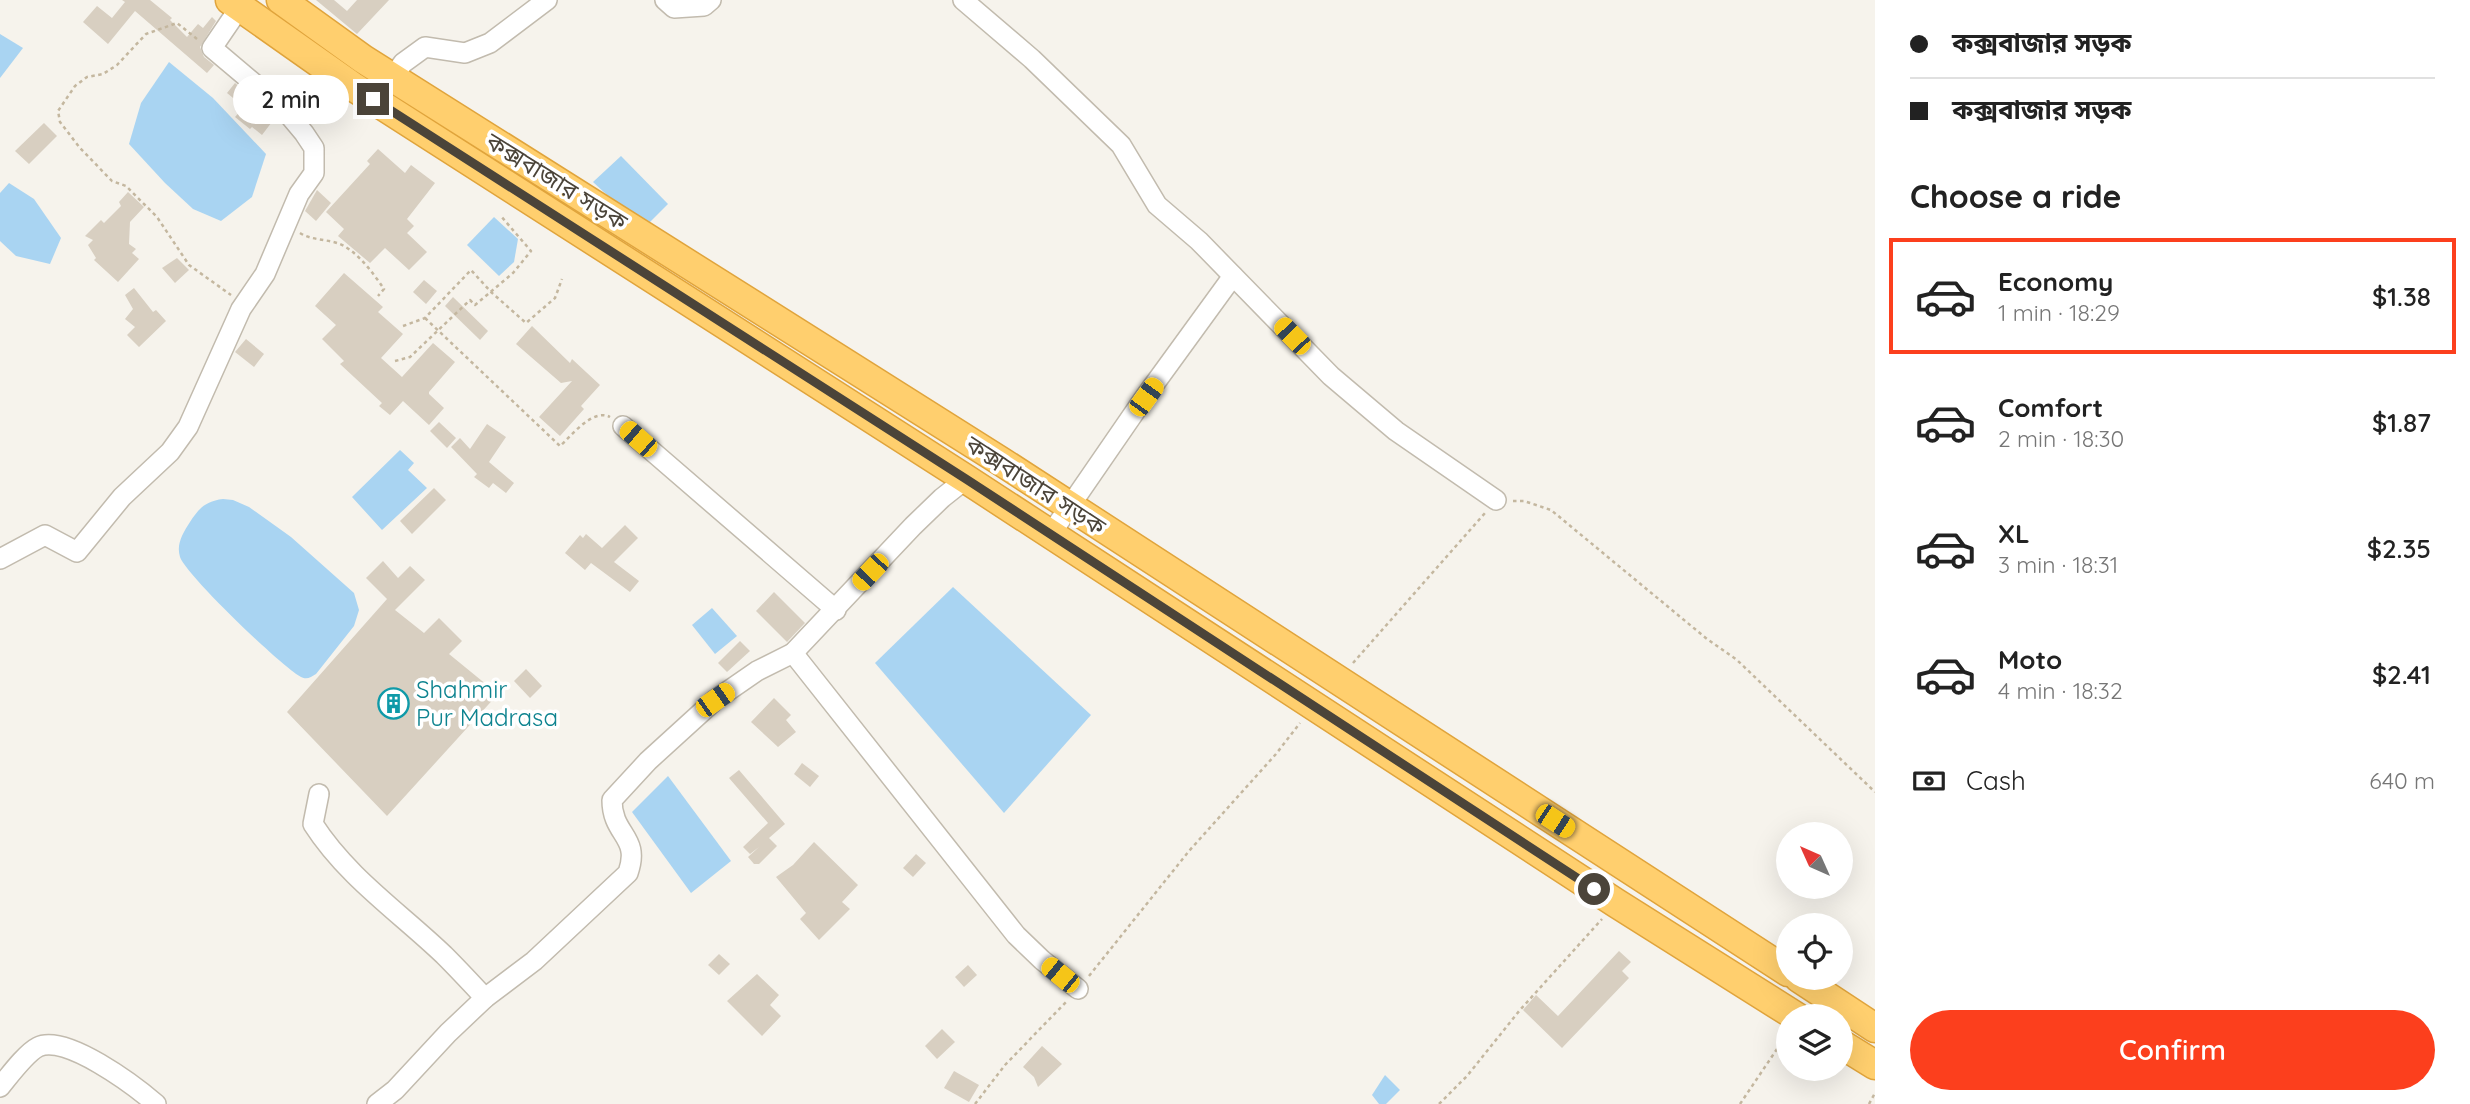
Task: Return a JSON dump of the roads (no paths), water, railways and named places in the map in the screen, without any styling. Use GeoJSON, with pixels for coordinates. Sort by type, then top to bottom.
{"type":"FeatureCollection","features":[{"type":"Feature","properties":{"kind":"highway","name":"কক্সবাজার সড়ক"},"geometry":{"type":"LineString","coordinates":[[281,0],[363,59],[1069,506],[1776,964]]}},
{"type":"Feature","properties":{"kind":"highway","name":"কক্সবাজার সড়ক"},"geometry":{"type":"LineString","coordinates":[[235,3],[362,93],[966,479],[1616,903],[1776,1004]]}},
{"type":"Feature","properties":{"kind":"highway"},"geometry":{"type":"LineString","coordinates":[[1817,990],[1875,1028]]}},
{"type":"Feature","properties":{"kind":"highway"},"geometry":{"type":"LineString","coordinates":[[1853,1051],[1875,1065]]}},
{"type":"Feature","properties":{"kind":"street"},"geometry":{"type":"LineString","coordinates":[[393,77],[403,64],[425,47],[465,53],[490,43],[547,0]]}},
{"type":"Feature","properties":{"kind":"street"},"geometry":{"type":"LineString","coordinates":[[665,0],[674,8],[704,6],[711,0]]}},
{"type":"Feature","properties":{"kind":"street"},"geometry":{"type":"LineString","coordinates":[[963,0],[1032,59],[1121,145],[1157,205],[1199,241],[1331,376],[1396,431],[1496,500]]}},
{"type":"Feature","properties":{"kind":"street"},"geometry":{"type":"LineString","coordinates":[[0,559],[45,535],[77,552],[122,497],[170,452],[188,427],[241,309],[265,274],[299,194],[314,173],[314,148],[284,108],[212,48],[235,3]]}},
{"type":"Feature","properties":{"kind":"street"},"geometry":{"type":"LineString","coordinates":[[1050,536],[1233,276]]}},
{"type":"Feature","properties":{"kind":"street"},"geometry":{"type":"LineString","coordinates":[[623,426],[836,610]]}},
{"type":"Feature","properties":{"kind":"street"},"geometry":{"type":"LineString","coordinates":[[377,1104],[395,1090],[448,1033],[485,999],[534,961],[628,873],[633,858],[632,850],[630,843],[617,827],[612,800],[649,761],[715,700],[757,671],[793,653],[913,526],[966,479]]}},
{"type":"Feature","properties":{"kind":"street"},"geometry":{"type":"LineString","coordinates":[[793,653],[1016,935],[1078,989]]}},
{"type":"Feature","properties":{"kind":"street"},"geometry":{"type":"LineString","coordinates":[[319,794],[313,824],[328,848],[444,955],[485,999]]}},
{"type":"Feature","properties":{"kind":"street"},"geometry":{"type":"LineString","coordinates":[[0,1087],[38,1048],[54,1044],[121,1076],[156,1104]]}},
{"type":"Feature","properties":{"kind":"water"},"geometry":{"type":"Polygon","coordinates":[[[0,34],[23,48],[0,78],[0,34]]]}},
{"type":"Feature","properties":{"kind":"water"},"geometry":{"type":"Polygon","coordinates":[[[169,62],[213,98],[266,154],[252,197],[221,221],[193,209],[129,144],[141,103],[169,62]]]}},
{"type":"Feature","properties":{"kind":"water"},"geometry":{"type":"Polygon","coordinates":[[[621,156],[668,204],[647,225],[619,206],[593,182],[621,156]]]}},
{"type":"Feature","properties":{"kind":"water"},"geometry":{"type":"Polygon","coordinates":[[[9,183],[34,199],[61,238],[50,264],[16,256],[0,241],[0,193],[9,183]]]}},
{"type":"Feature","properties":{"kind":"water"},"geometry":{"type":"Polygon","coordinates":[[[494,217],[518,239],[514,262],[499,276],[467,245],[494,217]]]}},
{"type":"Feature","properties":{"kind":"water"},"geometry":{"type":"Polygon","coordinates":[[[400,450],[414,463],[408,470],[427,488],[382,530],[352,497],[400,450]]]}},
{"type":"Feature","properties":{"kind":"water"},"geometry":{"type":"Polygon","coordinates":[[[223,499],[249,507],[291,537],[354,593],[359,610],[354,626],[311,677],[301,677],[256,640],[216,601],[180,557],[181,539],[193,517],[207,503],[223,499]]]}},
{"type":"Feature","properties":{"kind":"water"},"geometry":{"type":"Polygon","coordinates":[[[953,587],[1091,715],[1004,813],[875,663],[953,587]]]}},
{"type":"Feature","properties":{"kind":"water"},"geometry":{"type":"Polygon","coordinates":[[[712,608],[737,636],[715,654],[692,625],[712,608]]]}},
{"type":"Feature","properties":{"kind":"water"},"geometry":{"type":"Polygon","coordinates":[[[668,776],[731,861],[691,893],[632,812],[668,776]]]}},
{"type":"Feature","properties":{"kind":"water"},"geometry":{"type":"Polygon","coordinates":[[[1385,1075],[1400,1090],[1386,1104],[1379,1104],[1372,1095],[1385,1075]]]}},
{"type":"Feature","properties":{"kind":"place","name":"Shahmir Pur Madrasa"},"geometry":{"type":"Point","coordinates":[393,703]}}]}
